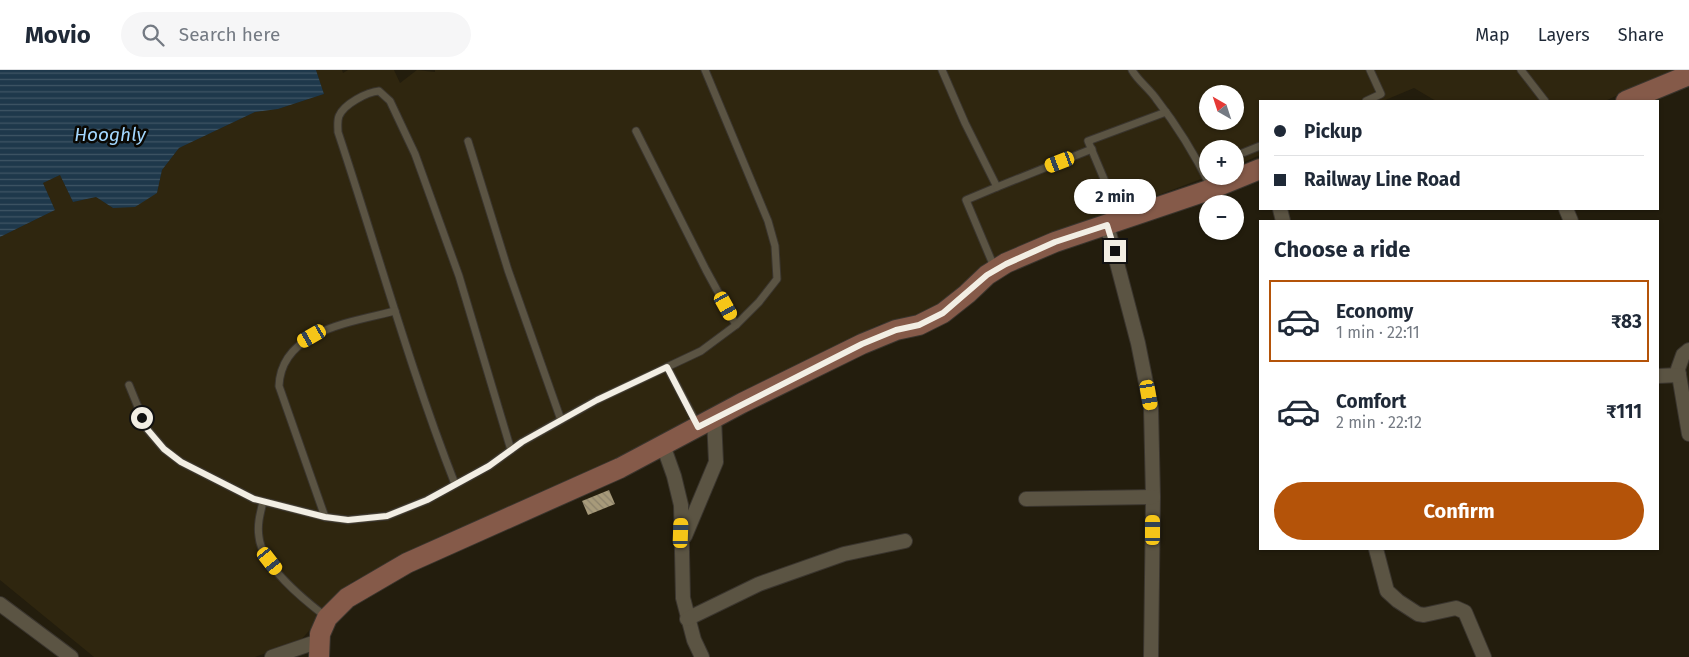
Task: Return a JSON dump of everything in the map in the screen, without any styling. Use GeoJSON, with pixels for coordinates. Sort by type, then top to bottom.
{"type":"FeatureCollection","features":[{"type":"Feature","properties":{"kind":"street"},"geometry":{"type":"LineString","coordinates":[[1628,100],[1689,75]]}},
{"type":"Feature","properties":{"kind":"street"},"geometry":{"type":"LineString","coordinates":[[272,657],[319,649],[320,634],[327,618],[347,598],[407,563],[620,468],[706,422],[862,344],[896,330],[919,325],[943,313],[1006,264],[1055,242],[1114,223],[1259,169]]}},
{"type":"Feature","properties":{"kind":"street"},"geometry":{"type":"LineString","coordinates":[[1114,223],[1152,408],[1151,657]]}},
{"type":"Feature","properties":{"kind":"street"},"geometry":{"type":"LineString","coordinates":[[1689,350],[1683,355],[1678,370],[1689,434]]}},
{"type":"Feature","properties":{"kind":"street"},"geometry":{"type":"LineString","coordinates":[[1659,376],[1679,375]]}},
{"type":"Feature","properties":{"kind":"street"},"geometry":{"type":"LineString","coordinates":[[681,545],[716,462],[706,422]]}},
{"type":"Feature","properties":{"kind":"street"},"geometry":{"type":"LineString","coordinates":[[663,445],[679,494],[682,522],[681,582],[687,619],[702,657]]}},
{"type":"Feature","properties":{"kind":"street"},"geometry":{"type":"LineString","coordinates":[[1026,499],[1153,497]]}},
{"type":"Feature","properties":{"kind":"street"},"geometry":{"type":"LineString","coordinates":[[687,619],[769,581],[844,554],[905,541]]}},
{"type":"Feature","properties":{"kind":"street"},"geometry":{"type":"LineString","coordinates":[[1376,550],[1387,591],[1418,614],[1424,615],[1456,608],[1461,609],[1465,612],[1484,657]]}},
{"type":"Feature","properties":{"kind":"street"},"geometry":{"type":"LineString","coordinates":[[0,604],[71,657]]}},
{"type":"Feature","properties":{"kind":"lane"},"geometry":{"type":"LineString","coordinates":[[129,386],[147,429],[164,449],[181,462],[254,499],[325,517],[348,520],[387,516],[427,500],[489,466],[511,450],[597,400],[702,351],[736,325],[759,302],[776,279],[776,246],[768,222],[705,70]]}},
{"type":"Feature","properties":{"kind":"lane"},"geometry":{"type":"LineString","coordinates":[[942,70],[965,123],[997,187]]}},
{"type":"Feature","properties":{"kind":"lane"},"geometry":{"type":"LineString","coordinates":[[1132,70],[1154,95],[1199,159]]}},
{"type":"Feature","properties":{"kind":"lane"},"geometry":{"type":"LineString","coordinates":[[1368,100],[1381,94],[1370,70]]}},
{"type":"Feature","properties":{"kind":"lane"},"geometry":{"type":"LineString","coordinates":[[1521,70],[1544,100]]}},
{"type":"Feature","properties":{"kind":"lane"},"geometry":{"type":"LineString","coordinates":[[455,484],[442,452],[338,132],[339,115],[342,111],[350,104],[373,92],[379,91],[390,101],[415,154],[458,276],[511,450]]}},
{"type":"Feature","properties":{"kind":"lane"},"geometry":{"type":"LineString","coordinates":[[1114,223],[1088,141],[1166,112]]}},
{"type":"Feature","properties":{"kind":"lane"},"geometry":{"type":"LineString","coordinates":[[636,131],[736,325]]}},
{"type":"Feature","properties":{"kind":"lane"},"geometry":{"type":"LineString","coordinates":[[468,141],[508,270],[561,420]]}},
{"type":"Feature","properties":{"kind":"lane"},"geometry":{"type":"LineString","coordinates":[[1244,152],[1259,146]]}},
{"type":"Feature","properties":{"kind":"lane"},"geometry":{"type":"LineString","coordinates":[[996,270],[966,200],[1092,149]]}},
{"type":"Feature","properties":{"kind":"lane"},"geometry":{"type":"LineString","coordinates":[[325,517],[280,386],[280,374],[292,351],[322,331],[395,310]]}},
{"type":"Feature","properties":{"kind":"lane"},"geometry":{"type":"LineString","coordinates":[[667,367],[706,422]]}},
{"type":"Feature","properties":{"kind":"lane"},"geometry":{"type":"LineString","coordinates":[[263,502],[258,520],[259,538],[270,561],[288,584],[327,618]]}},
{"type":"Feature","properties":{"kind":"shaded area"},"geometry":{"type":"Polygon","coordinates":[[[316,70],[342,70],[343,73],[348,70],[394,70],[400,83],[417,70],[435,72],[435,70],[1673,70],[1607,100],[1434,100],[1414,88],[1385,100],[1259,100],[1259,155],[1244,162],[1244,140],[1199,140],[1199,180],[1021,247],[933,310],[880,324],[567,484],[451,532],[352,582],[300,641],[255,657],[94,657],[0,580],[0,237],[55,210],[43,183],[60,175],[73,202],[96,197],[113,208],[157,193],[162,170],[179,148],[255,112],[278,109],[324,94],[316,70]]]}},
{"type":"Feature","properties":{"kind":"water","name":"Hooghly"},"geometry":{"type":"Polygon","coordinates":[[[0,70],[316,70],[324,94],[278,109],[255,112],[179,148],[162,170],[157,193],[135,207],[113,208],[96,197],[73,202],[60,175],[43,183],[55,210],[0,237],[0,70]]]}},
{"type":"Feature","properties":{"kind":"building"},"geometry":{"type":"Polygon","coordinates":[[[609,490],[615,504],[588,515],[582,501],[609,490]]]}},
{"type":"Feature","properties":{"kind":"route"},"geometry":{"type":"LineString","coordinates":[[142,418],[147,429],[164,449],[181,462],[254,499],[325,517],[348,520],[387,516],[427,500],[489,466],[522,442],[597,400],[667,367],[698,427],[742,403],[862,344],[896,330],[919,325],[943,313],[987,275],[1006,264],[1055,242],[1107,225],[1115,251]]}}]}
